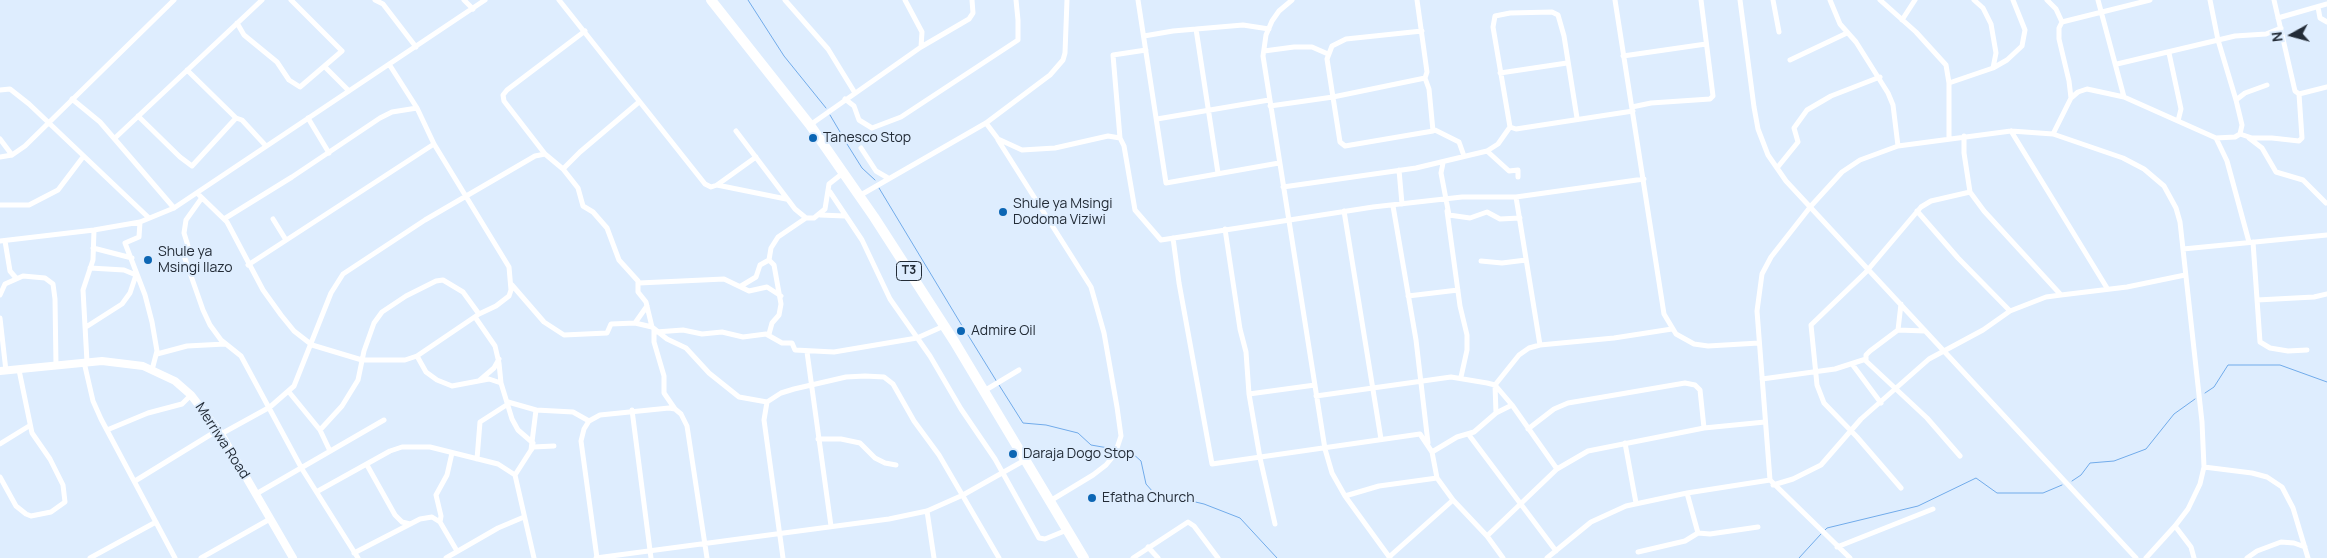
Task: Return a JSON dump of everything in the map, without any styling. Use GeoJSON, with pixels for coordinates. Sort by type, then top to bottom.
{"type":"FeatureCollection","features":[{"type":"Feature","properties":{"kind":"highway","name":"T3"},"geometry":{"type":"LineString","coordinates":[[711,0],[810,125],[844,172],[987,389],[1025,460],[1084,558]]}},
{"type":"Feature","properties":{"kind":"street"},"geometry":{"type":"LineString","coordinates":[[0,157],[12,155],[25,146],[174,0]]}},
{"type":"Feature","properties":{"kind":"street"},"geometry":{"type":"LineString","coordinates":[[115,138],[262,0]]}},
{"type":"Feature","properties":{"kind":"street"},"geometry":{"type":"LineString","coordinates":[[237,23],[244,35],[277,62],[289,80],[297,86],[302,86],[342,51],[291,0]]}},
{"type":"Feature","properties":{"kind":"street"},"geometry":{"type":"LineString","coordinates":[[375,0],[383,4],[416,46]]}},
{"type":"Feature","properties":{"kind":"street"},"geometry":{"type":"LineString","coordinates":[[464,0],[473,9]]}},
{"type":"Feature","properties":{"kind":"street"},"geometry":{"type":"LineString","coordinates":[[16,278],[10,269],[2,241],[94,230],[140,222],[174,208],[485,0]]}},
{"type":"Feature","properties":{"kind":"street"},"geometry":{"type":"LineString","coordinates":[[559,0],[638,102],[705,184],[711,187],[718,185],[756,157]]}},
{"type":"Feature","properties":{"kind":"street"},"geometry":{"type":"LineString","coordinates":[[785,0],[828,49],[855,93]]}},
{"type":"Feature","properties":{"kind":"street"},"geometry":{"type":"LineString","coordinates":[[905,0],[922,32],[923,42],[921,47]]}},
{"type":"Feature","properties":{"kind":"street"},"geometry":{"type":"LineString","coordinates":[[810,125],[921,47],[969,19],[973,13],[972,0]]}},
{"type":"Feature","properties":{"kind":"street"},"geometry":{"type":"LineString","coordinates":[[845,99],[854,106],[859,120],[872,128],[901,117],[1018,40],[1016,0]]}},
{"type":"Feature","properties":{"kind":"street"},"geometry":{"type":"LineString","coordinates":[[860,196],[888,178],[986,123],[1032,90],[1063,60],[1068,23],[1067,0]]}},
{"type":"Feature","properties":{"kind":"street"},"geometry":{"type":"LineString","coordinates":[[1138,0],[1166,183],[1279,163]]}},
{"type":"Feature","properties":{"kind":"street"},"geometry":{"type":"LineString","coordinates":[[1292,0],[1279,11],[1269,28],[1264,51],[1269,103],[1316,396],[1325,449],[1332,473],[1345,496],[1390,558],[1453,500]]}},
{"type":"Feature","properties":{"kind":"street"},"geometry":{"type":"LineString","coordinates":[[1417,0],[1427,72],[1425,78],[1429,89],[1434,130]]}},
{"type":"Feature","properties":{"kind":"street"},"geometry":{"type":"LineString","coordinates":[[1618,0],[1623,56],[1644,179],[1662,306],[1672,329],[1689,342],[1708,346],[1758,343]]}},
{"type":"Feature","properties":{"kind":"street"},"geometry":{"type":"LineString","coordinates":[[1510,127],[1516,128],[1632,109],[1651,103],[1710,99],[1714,92],[1701,0]]}},
{"type":"Feature","properties":{"kind":"street"},"geometry":{"type":"LineString","coordinates":[[1740,0],[1758,129],[1768,155],[1777,168],[1925,331],[2136,558]]}},
{"type":"Feature","properties":{"kind":"street"},"geometry":{"type":"LineString","coordinates":[[1773,0],[1780,32]]}},
{"type":"Feature","properties":{"kind":"street"},"geometry":{"type":"LineString","coordinates":[[1830,0],[1840,24],[1856,42],[1880,77],[1891,100],[1898,146]]}},
{"type":"Feature","properties":{"kind":"street"},"geometry":{"type":"LineString","coordinates":[[1880,0],[1937,52],[1946,65],[1949,83],[1950,137]]}},
{"type":"Feature","properties":{"kind":"street"},"geometry":{"type":"LineString","coordinates":[[1902,20],[1915,0]]}},
{"type":"Feature","properties":{"kind":"street"},"geometry":{"type":"LineString","coordinates":[[1974,0],[1983,8],[1991,24],[1996,53],[1993,68]]}},
{"type":"Feature","properties":{"kind":"street"},"geometry":{"type":"LineString","coordinates":[[1949,83],[1993,68],[2018,51],[2025,40],[2025,30],[2013,0]]}},
{"type":"Feature","properties":{"kind":"street"},"geometry":{"type":"LineString","coordinates":[[2047,0],[2056,9],[2062,22]]}},
{"type":"Feature","properties":{"kind":"street"},"geometry":{"type":"LineString","coordinates":[[2098,0],[2124,97]]}},
{"type":"Feature","properties":{"kind":"street"},"geometry":{"type":"LineString","coordinates":[[2062,22],[2150,0]]}},
{"type":"Feature","properties":{"kind":"street"},"geometry":{"type":"LineString","coordinates":[[2053,134],[2071,98],[2078,92],[2087,89],[2124,97],[2216,138],[2235,137],[2240,134],[2242,125],[2218,40],[2210,0]]}},
{"type":"Feature","properties":{"kind":"street"},"geometry":{"type":"LineString","coordinates":[[2274,0],[2295,91],[2299,94]]}},
{"type":"Feature","properties":{"kind":"street"},"geometry":{"type":"LineString","coordinates":[[2278,18],[2327,4]]}},
{"type":"Feature","properties":{"kind":"street"},"geometry":{"type":"LineString","coordinates":[[2318,7],[2320,18],[2327,22]]}},
{"type":"Feature","properties":{"kind":"street"},"geometry":{"type":"LineString","coordinates":[[1283,187],[1443,163],[1464,156],[1487,152],[1498,144],[1510,127],[1492,28],[1495,16],[1499,15],[1556,13],[1564,36],[1577,118]]}},
{"type":"Feature","properties":{"kind":"street"},"geometry":{"type":"LineString","coordinates":[[2062,22],[2059,28],[2059,39],[2071,98]]}},
{"type":"Feature","properties":{"kind":"street"},"geometry":{"type":"LineString","coordinates":[[1144,36],[1196,29],[1250,25],[1269,28]]}},
{"type":"Feature","properties":{"kind":"street"},"geometry":{"type":"LineString","coordinates":[[2116,64],[2218,40],[2266,34],[2281,28]]}},
{"type":"Feature","properties":{"kind":"street"},"geometry":{"type":"LineString","coordinates":[[1196,29],[1218,173]]}},
{"type":"Feature","properties":{"kind":"street"},"geometry":{"type":"LineString","coordinates":[[584,31],[507,90],[503,96],[508,109],[545,154],[563,169],[578,188],[584,206],[593,212],[607,228],[619,260],[638,283],[638,292],[647,306],[654,329],[654,342],[664,376],[664,393],[685,421],[688,431],[707,558]]}},
{"type":"Feature","properties":{"kind":"street"},"geometry":{"type":"LineString","coordinates":[[1422,31],[1339,41],[1332,46],[1327,59],[1339,138],[1345,146],[1432,132],[1434,130]]}},
{"type":"Feature","properties":{"kind":"street"},"geometry":{"type":"LineString","coordinates":[[1790,60],[1848,34]]}},
{"type":"Feature","properties":{"kind":"street"},"geometry":{"type":"LineString","coordinates":[[1623,56],[1706,44]]}},
{"type":"Feature","properties":{"kind":"street"},"geometry":{"type":"LineString","coordinates":[[1264,51],[1312,47],[1328,54]]}},
{"type":"Feature","properties":{"kind":"street"},"geometry":{"type":"LineString","coordinates":[[1146,50],[1113,55],[1120,138],[1126,155],[1135,210],[1161,240],[1344,211],[1445,199],[1516,197],[1644,179]]}},
{"type":"Feature","properties":{"kind":"street"},"geometry":{"type":"LineString","coordinates":[[2169,53],[2181,108],[2178,121]]}},
{"type":"Feature","properties":{"kind":"street"},"geometry":{"type":"LineString","coordinates":[[1500,73],[1568,63]]}},
{"type":"Feature","properties":{"kind":"street"},"geometry":{"type":"LineString","coordinates":[[197,193],[201,199],[224,219],[248,265],[281,315],[294,331],[312,345],[362,360],[392,362],[417,356],[477,316],[496,306],[509,296],[512,285],[509,267],[434,144],[416,108],[389,64]]}},
{"type":"Feature","properties":{"kind":"street"},"geometry":{"type":"LineString","coordinates":[[325,67],[349,91]]}},
{"type":"Feature","properties":{"kind":"street"},"geometry":{"type":"LineString","coordinates":[[187,70],[236,118],[242,120],[266,146]]}},
{"type":"Feature","properties":{"kind":"street"},"geometry":{"type":"LineString","coordinates":[[1777,168],[1798,142],[1794,128],[1807,110],[1831,96],[1880,77]]}},
{"type":"Feature","properties":{"kind":"street"},"geometry":{"type":"LineString","coordinates":[[1157,119],[1208,110],[1333,97],[1425,78]]}},
{"type":"Feature","properties":{"kind":"street"},"geometry":{"type":"LineString","coordinates":[[2236,100],[2245,92],[2267,85]]}},
{"type":"Feature","properties":{"kind":"street"},"geometry":{"type":"LineString","coordinates":[[2299,94],[2327,87]]}},
{"type":"Feature","properties":{"kind":"street"},"geometry":{"type":"LineString","coordinates":[[0,90],[10,89],[48,122],[149,218]]}},
{"type":"Feature","properties":{"kind":"street"},"geometry":{"type":"LineString","coordinates":[[2240,134],[2248,137],[2299,141],[2302,138],[2302,124],[2297,100],[2299,94]]}},
{"type":"Feature","properties":{"kind":"street"},"geometry":{"type":"LineString","coordinates":[[72,99],[90,112],[115,138],[174,208]]}},
{"type":"Feature","properties":{"kind":"street"},"geometry":{"type":"LineString","coordinates":[[563,169],[638,102]]}},
{"type":"Feature","properties":{"kind":"street"},"geometry":{"type":"LineString","coordinates":[[224,219],[380,118],[392,112],[416,108]]}},
{"type":"Feature","properties":{"kind":"street"},"geometry":{"type":"LineString","coordinates":[[138,116],[180,158],[192,166],[236,118]]}},
{"type":"Feature","properties":{"kind":"street"},"geometry":{"type":"LineString","coordinates":[[308,118],[329,152]]}},
{"type":"Feature","properties":{"kind":"street"},"geometry":{"type":"LineString","coordinates":[[986,123],[1091,287],[1104,333],[1111,369],[1121,436],[1115,454],[1106,465],[1093,475],[1050,501]]}},
{"type":"Feature","properties":{"kind":"street"},"geometry":{"type":"LineString","coordinates":[[1434,130],[1459,142],[1464,156]]}},
{"type":"Feature","properties":{"kind":"street"},"geometry":{"type":"LineString","coordinates":[[736,131],[787,199],[806,218]]}},
{"type":"Feature","properties":{"kind":"street"},"geometry":{"type":"LineString","coordinates":[[2011,131],[2106,288]]}},
{"type":"Feature","properties":{"kind":"street"},"geometry":{"type":"LineString","coordinates":[[1850,558],[1836,547],[1772,483],[1756,311],[1762,274],[1771,257],[1810,206],[1842,172],[1860,160],[1898,146],[1950,137],[2011,131],[2053,134],[2123,158],[2144,169],[2156,179],[2171,196],[2176,208],[2183,249],[2202,422],[2204,467],[2200,484],[2188,509],[2146,558]]}},
{"type":"Feature","properties":{"kind":"street"},"geometry":{"type":"LineString","coordinates":[[998,139],[1022,150],[1055,148],[1108,136],[1120,138]]}},
{"type":"Feature","properties":{"kind":"street"},"geometry":{"type":"LineString","coordinates":[[1964,136],[1964,152],[1970,192],[1984,211],[2061,295]]}},
{"type":"Feature","properties":{"kind":"street"},"geometry":{"type":"LineString","coordinates":[[2248,137],[2262,148],[2276,172],[2303,180],[2326,203]]}},
{"type":"Feature","properties":{"kind":"street"},"geometry":{"type":"LineString","coordinates":[[2216,138],[2227,161],[2251,242],[2257,300],[2258,333],[2263,346],[2288,351],[2307,350]]}},
{"type":"Feature","properties":{"kind":"street"},"geometry":{"type":"LineString","coordinates":[[0,139],[12,155]]}},
{"type":"Feature","properties":{"kind":"street"},"geometry":{"type":"LineString","coordinates":[[248,265],[434,144]]}},
{"type":"Feature","properties":{"kind":"street"},"geometry":{"type":"LineString","coordinates":[[861,148],[876,172],[888,178]]}},
{"type":"Feature","properties":{"kind":"street"},"geometry":{"type":"LineString","coordinates":[[1487,152],[1509,171],[1518,170],[1518,177]]}},
{"type":"Feature","properties":{"kind":"street"},"geometry":{"type":"LineString","coordinates":[[135,481],[220,432],[270,407],[290,392],[297,382],[331,292],[343,274],[425,220],[535,156],[545,154]]}},
{"type":"Feature","properties":{"kind":"street"},"geometry":{"type":"LineString","coordinates":[[0,205],[29,205],[58,190],[83,157]]}},
{"type":"Feature","properties":{"kind":"street"},"geometry":{"type":"LineString","coordinates":[[1443,163],[1441,173],[1458,290],[1468,343],[1461,377]]}},
{"type":"Feature","properties":{"kind":"street"},"geometry":{"type":"LineString","coordinates":[[1399,170],[1402,204]]}},
{"type":"Feature","properties":{"kind":"street"},"geometry":{"type":"LineString","coordinates":[[844,172],[830,182],[828,187],[862,240],[890,299],[918,338],[1002,472],[1039,538],[1045,539],[1067,530]]}},
{"type":"Feature","properties":{"kind":"street"},"geometry":{"type":"LineString","coordinates":[[718,185],[787,199]]}},
{"type":"Feature","properties":{"kind":"street"},"geometry":{"type":"LineString","coordinates":[[741,286],[756,277],[760,265],[769,260],[776,241],[806,218],[814,218],[825,209],[830,192]]}},
{"type":"Feature","properties":{"kind":"street"},"geometry":{"type":"LineString","coordinates":[[1901,488],[1852,431],[1824,403],[1819,393],[1815,373],[1811,329],[1813,320],[1868,268],[1917,210],[1931,201],[1970,192]]}},
{"type":"Feature","properties":{"kind":"street"},"geometry":{"type":"LineString","coordinates":[[1516,197],[1540,345]]}},
{"type":"Feature","properties":{"kind":"street"},"geometry":{"type":"LineString","coordinates":[[201,199],[186,220],[184,233],[188,246],[183,253],[210,325],[226,344],[241,356],[302,469],[356,555],[410,524],[429,517],[436,518],[440,522],[457,551]]}},
{"type":"Feature","properties":{"kind":"street"},"geometry":{"type":"LineString","coordinates":[[1393,206],[1421,381],[1428,446]]}},
{"type":"Feature","properties":{"kind":"street"},"geometry":{"type":"LineString","coordinates":[[1917,210],[1958,258],[2010,311]]}},
{"type":"Feature","properties":{"kind":"street"},"geometry":{"type":"LineString","coordinates":[[1344,211],[1381,439]]}},
{"type":"Feature","properties":{"kind":"street"},"geometry":{"type":"LineString","coordinates":[[1447,211],[1452,217],[1470,218],[1487,212],[1500,219],[1520,218]]}},
{"type":"Feature","properties":{"kind":"street"},"geometry":{"type":"LineString","coordinates":[[820,214],[845,216]]}},
{"type":"Feature","properties":{"kind":"street"},"geometry":{"type":"LineString","coordinates":[[272,219],[286,240]]}},
{"type":"Feature","properties":{"kind":"street"},"geometry":{"type":"LineString","coordinates":[[140,222],[139,237],[125,242],[145,295],[157,354],[152,370]]}},
{"type":"Feature","properties":{"kind":"street"},"geometry":{"type":"LineString","coordinates":[[1225,229],[1240,329],[1246,352],[1249,394],[1260,458],[1276,524]]}},
{"type":"Feature","properties":{"kind":"street"},"geometry":{"type":"LineString","coordinates":[[94,230],[93,260],[83,290],[86,362],[92,400],[106,430],[175,558]]}},
{"type":"Feature","properties":{"kind":"street"},"geometry":{"type":"LineString","coordinates":[[2183,249],[2327,235]]}},
{"type":"Feature","properties":{"kind":"street"},"geometry":{"type":"LineString","coordinates":[[1173,238],[1211,462],[1216,464],[1325,449],[1415,433],[1423,436],[1432,452],[1437,478],[1453,500],[1487,536],[1504,558]]}},
{"type":"Feature","properties":{"kind":"street"},"geometry":{"type":"LineString","coordinates":[[93,248],[132,258]]}},
{"type":"Feature","properties":{"kind":"street"},"geometry":{"type":"LineString","coordinates":[[93,260],[101,267],[109,270],[124,270],[136,275]]}},
{"type":"Feature","properties":{"kind":"street"},"geometry":{"type":"LineString","coordinates":[[769,260],[774,265],[781,296],[780,313],[772,323],[770,334]]}},
{"type":"Feature","properties":{"kind":"street"},"geometry":{"type":"LineString","coordinates":[[1481,261],[1502,263],[1526,260]]}},
{"type":"Feature","properties":{"kind":"street"},"geometry":{"type":"LineString","coordinates":[[90,268],[101,267]]}},
{"type":"Feature","properties":{"kind":"street"},"geometry":{"type":"LineString","coordinates":[[86,327],[122,304],[130,293],[136,275]]}},
{"type":"Feature","properties":{"kind":"street"},"geometry":{"type":"LineString","coordinates":[[1547,558],[1592,522],[1636,503],[1687,493],[1793,479],[1821,465],[1861,419],[1918,368],[1944,351],[1983,330],[2010,311],[2046,297],[2106,288],[2127,287],[2185,275]]}},
{"type":"Feature","properties":{"kind":"street"},"geometry":{"type":"LineString","coordinates":[[0,295],[5,284],[16,278],[38,276],[45,278],[53,284],[56,299],[56,365]]}},
{"type":"Feature","properties":{"kind":"street"},"geometry":{"type":"LineString","coordinates":[[638,283],[724,279],[734,286],[741,286],[752,292],[764,287],[770,288],[781,296]]}},
{"type":"Feature","properties":{"kind":"street"},"geometry":{"type":"LineString","coordinates":[[320,430],[349,396],[358,380],[372,328],[382,312],[406,296],[436,281],[443,280],[453,284],[463,292],[492,340],[499,359],[501,383],[516,426],[532,443]]}},
{"type":"Feature","properties":{"kind":"street"},"geometry":{"type":"LineString","coordinates":[[512,285],[544,322],[564,335],[598,335],[608,332],[608,326],[611,324],[635,323],[654,329],[686,348],[709,373],[738,397],[767,402],[781,393],[846,378],[884,377],[893,384],[904,400],[914,421],[939,455],[999,558]]}},
{"type":"Feature","properties":{"kind":"street"},"geometry":{"type":"LineString","coordinates":[[1408,296],[1458,290]]}},
{"type":"Feature","properties":{"kind":"street"},"geometry":{"type":"LineString","coordinates":[[2257,300],[2314,297],[2327,294]]}},
{"type":"Feature","properties":{"kind":"street"},"geometry":{"type":"LineString","coordinates":[[1898,330],[1901,303]]}},
{"type":"Feature","properties":{"kind":"street"},"geometry":{"type":"LineString","coordinates":[[635,323],[647,306]]}},
{"type":"Feature","properties":{"kind":"street"},"geometry":{"type":"LineString","coordinates":[[0,318],[3,371]]}},
{"type":"Feature","properties":{"kind":"street"},"geometry":{"type":"LineString","coordinates":[[654,329],[683,330],[702,334],[722,332],[743,337],[770,334],[782,343],[792,343],[796,350],[807,352],[854,350],[918,338],[944,326]]}},
{"type":"Feature","properties":{"kind":"street"},"geometry":{"type":"LineString","coordinates":[[1496,412],[1495,385],[1520,354],[1540,345],[1614,338],[1672,329]]}},
{"type":"Feature","properties":{"kind":"street"},"geometry":{"type":"LineString","coordinates":[[1762,379],[1815,373],[1852,364],[1866,359],[1870,351],[1898,330],[1925,331]]}},
{"type":"Feature","properties":{"kind":"street"},"geometry":{"type":"LineString","coordinates":[[157,354],[187,346],[226,344]]}},
{"type":"Feature","properties":{"kind":"street"},"geometry":{"type":"LineString","coordinates":[[807,352],[831,526]]}},
{"type":"Feature","properties":{"kind":"street"},"geometry":{"type":"LineString","coordinates":[[417,356],[426,372],[437,380],[452,386],[492,379],[501,383]]}},
{"type":"Feature","properties":{"kind":"street"},"geometry":{"type":"LineString","coordinates":[[477,382],[494,368],[499,359]]}},
{"type":"Feature","properties":{"kind":"street"},"geometry":{"type":"LineString","coordinates":[[1866,359],[1960,456]]}},
{"type":"Feature","properties":{"kind":"street","name":"Merriwa Road"},"geometry":{"type":"LineString","coordinates":[[3,371],[86,362],[126,362],[152,370],[176,381],[191,395],[220,432],[293,558]]}},
{"type":"Feature","properties":{"kind":"street"},"geometry":{"type":"LineString","coordinates":[[1852,364],[1881,403]]}},
{"type":"Feature","properties":{"kind":"street"},"geometry":{"type":"LineString","coordinates":[[0,477],[16,506],[26,514],[38,515],[51,512],[64,502],[63,485],[30,426],[19,370]]}},
{"type":"Feature","properties":{"kind":"street"},"geometry":{"type":"LineString","coordinates":[[987,389],[1018,370]]}},
{"type":"Feature","properties":{"kind":"street"},"geometry":{"type":"LineString","coordinates":[[1316,396],[1461,377],[1495,385],[1512,405],[1557,470]]}},
{"type":"Feature","properties":{"kind":"street"},"geometry":{"type":"LineString","coordinates":[[1528,429],[1554,409],[1568,403],[1685,383],[1696,385],[1700,390],[1704,428]]}},
{"type":"Feature","properties":{"kind":"street"},"geometry":{"type":"LineString","coordinates":[[1249,394],[1315,385]]}},
{"type":"Feature","properties":{"kind":"street"},"geometry":{"type":"LineString","coordinates":[[290,392],[320,430],[330,451]]}},
{"type":"Feature","properties":{"kind":"street"},"geometry":{"type":"LineString","coordinates":[[106,430],[148,413],[182,404],[191,395]]}},
{"type":"Feature","properties":{"kind":"street"},"geometry":{"type":"LineString","coordinates":[[767,402],[764,420],[783,558]]}},
{"type":"Feature","properties":{"kind":"street"},"geometry":{"type":"LineString","coordinates":[[478,459],[480,422],[508,403],[536,410],[573,412],[589,421]]}},
{"type":"Feature","properties":{"kind":"street"},"geometry":{"type":"LineString","coordinates":[[1432,452],[1457,437],[1469,435],[1496,412],[1512,405]]}},
{"type":"Feature","properties":{"kind":"street"},"geometry":{"type":"LineString","coordinates":[[531,450],[536,410]]}},
{"type":"Feature","properties":{"kind":"street"},"geometry":{"type":"LineString","coordinates":[[675,410],[632,410],[600,415],[589,421],[584,429],[581,441],[596,558],[651,555],[779,533],[889,519],[926,511],[963,495],[1025,460]]}},
{"type":"Feature","properties":{"kind":"street"},"geometry":{"type":"LineString","coordinates":[[632,410],[651,555]]}},
{"type":"Feature","properties":{"kind":"street"},"geometry":{"type":"LineString","coordinates":[[256,494],[384,420]]}},
{"type":"Feature","properties":{"kind":"street"},"geometry":{"type":"LineString","coordinates":[[1487,536],[1557,470],[1588,451],[1704,428],[1765,422]]}},
{"type":"Feature","properties":{"kind":"street"},"geometry":{"type":"LineString","coordinates":[[0,444],[30,426]]}},
{"type":"Feature","properties":{"kind":"street"},"geometry":{"type":"LineString","coordinates":[[1469,435],[1556,550]]}},
{"type":"Feature","properties":{"kind":"street"},"geometry":{"type":"LineString","coordinates":[[818,439],[846,439],[860,443],[875,458],[896,465]]}},
{"type":"Feature","properties":{"kind":"street"},"geometry":{"type":"LineString","coordinates":[[1625,443],[1636,503]]}},
{"type":"Feature","properties":{"kind":"street"},"geometry":{"type":"LineString","coordinates":[[318,492],[367,466],[390,451],[402,447],[426,446],[498,464],[515,475]]}},
{"type":"Feature","properties":{"kind":"street"},"geometry":{"type":"LineString","coordinates":[[534,558],[515,475],[533,447],[554,446]]}},
{"type":"Feature","properties":{"kind":"street"},"geometry":{"type":"LineString","coordinates":[[440,522],[441,514],[436,496],[447,475],[452,453]]}},
{"type":"Feature","properties":{"kind":"street"},"geometry":{"type":"LineString","coordinates":[[367,466],[395,515],[402,522],[410,524]]}},
{"type":"Feature","properties":{"kind":"street"},"geometry":{"type":"LineString","coordinates":[[2204,467],[2252,472],[2275,482],[2288,495],[2308,558]]}},
{"type":"Feature","properties":{"kind":"street"},"geometry":{"type":"LineString","coordinates":[[1345,496],[1379,486],[1437,478]]}},
{"type":"Feature","properties":{"kind":"street"},"geometry":{"type":"LineString","coordinates":[[1687,493],[1698,534]]}},
{"type":"Feature","properties":{"kind":"street"},"geometry":{"type":"LineString","coordinates":[[1836,547],[1933,510]]}},
{"type":"Feature","properties":{"kind":"street"},"geometry":{"type":"LineString","coordinates":[[926,511],[934,558]]}},
{"type":"Feature","properties":{"kind":"street"},"geometry":{"type":"LineString","coordinates":[[446,558],[498,528],[524,517]]}},
{"type":"Feature","properties":{"kind":"street"},"geometry":{"type":"LineString","coordinates":[[201,558],[270,519]]}},
{"type":"Feature","properties":{"kind":"street"},"geometry":{"type":"LineString","coordinates":[[90,558],[156,522]]}},
{"type":"Feature","properties":{"kind":"street"},"geometry":{"type":"LineString","coordinates":[[1133,558],[1181,524],[1189,522],[1218,558]]}},
{"type":"Feature","properties":{"kind":"street"},"geometry":{"type":"LineString","coordinates":[[2175,526],[2191,547],[2194,558]]}},
{"type":"Feature","properties":{"kind":"street"},"geometry":{"type":"LineString","coordinates":[[1638,552],[1685,541],[1698,534],[1758,527]]}},
{"type":"Feature","properties":{"kind":"street"},"geometry":{"type":"LineString","coordinates":[[2247,558],[2257,551],[2281,542],[2294,543],[2305,547]]}},
{"type":"Feature","properties":{"kind":"street"},"geometry":{"type":"LineString","coordinates":[[1148,548],[1158,558]]}},
{"type":"Feature","properties":{"kind":"waterway"},"geometry":{"type":"LineString","coordinates":[[748,0],[784,56],[826,108]]}},
{"type":"Feature","properties":{"kind":"waterway"},"geometry":{"type":"LineString","coordinates":[[830,115],[843,137]]}},
{"type":"Feature","properties":{"kind":"waterway"},"geometry":{"type":"LineString","coordinates":[[847,144],[862,168],[875,180]]}},
{"type":"Feature","properties":{"kind":"waterway"},"geometry":{"type":"LineString","coordinates":[[879,188],[964,329]]}},
{"type":"Feature","properties":{"kind":"waterway"},"geometry":{"type":"LineString","coordinates":[[968,335],[997,382]]}},
{"type":"Feature","properties":{"kind":"waterway"},"geometry":{"type":"LineString","coordinates":[[2205,393],[2214,387],[2228,365],[2280,365],[2327,382]]}},
{"type":"Feature","properties":{"kind":"waterway"},"geometry":{"type":"LineString","coordinates":[[999,385],[1023,423],[1046,425],[1078,433],[1091,445],[1114,449]]}},
{"type":"Feature","properties":{"kind":"waterway"},"geometry":{"type":"LineString","coordinates":[[2072,481],[2081,475],[2090,463],[2114,461],[2146,449],[2174,414],[2195,399]]}},
{"type":"Feature","properties":{"kind":"waterway"},"geometry":{"type":"LineString","coordinates":[[1118,450],[1132,453],[1141,461],[1146,484],[1153,492],[1204,504],[1240,518],[1277,558]]}},
{"type":"Feature","properties":{"kind":"waterway"},"geometry":{"type":"LineString","coordinates":[[1824,531],[1827,528],[1918,506],[1976,478],[1997,493],[2043,493],[2062,485]]}},
{"type":"Feature","properties":{"kind":"waterway"},"geometry":{"type":"LineString","coordinates":[[1799,558],[1821,534]]}},
{"type":"Feature","properties":{"kind":"place","name":"Tanesco Stop"},"geometry":{"type":"Point","coordinates":[813,138]}},
{"type":"Feature","properties":{"kind":"place","name":"Shule ya Msingi Dodoma Viziwi"},"geometry":{"type":"Point","coordinates":[1003,212]}},
{"type":"Feature","properties":{"kind":"place","name":"Shule ya Msingi Ilazo"},"geometry":{"type":"Point","coordinates":[148,260]}},
{"type":"Feature","properties":{"kind":"place","name":"Admire Oil"},"geometry":{"type":"Point","coordinates":[961,331]}},
{"type":"Feature","properties":{"kind":"place","name":"Daraja Dogo Stop"},"geometry":{"type":"Point","coordinates":[1013,454]}},
{"type":"Feature","properties":{"kind":"place","name":"Efatha Church"},"geometry":{"type":"Point","coordinates":[1092,498]}}]}
